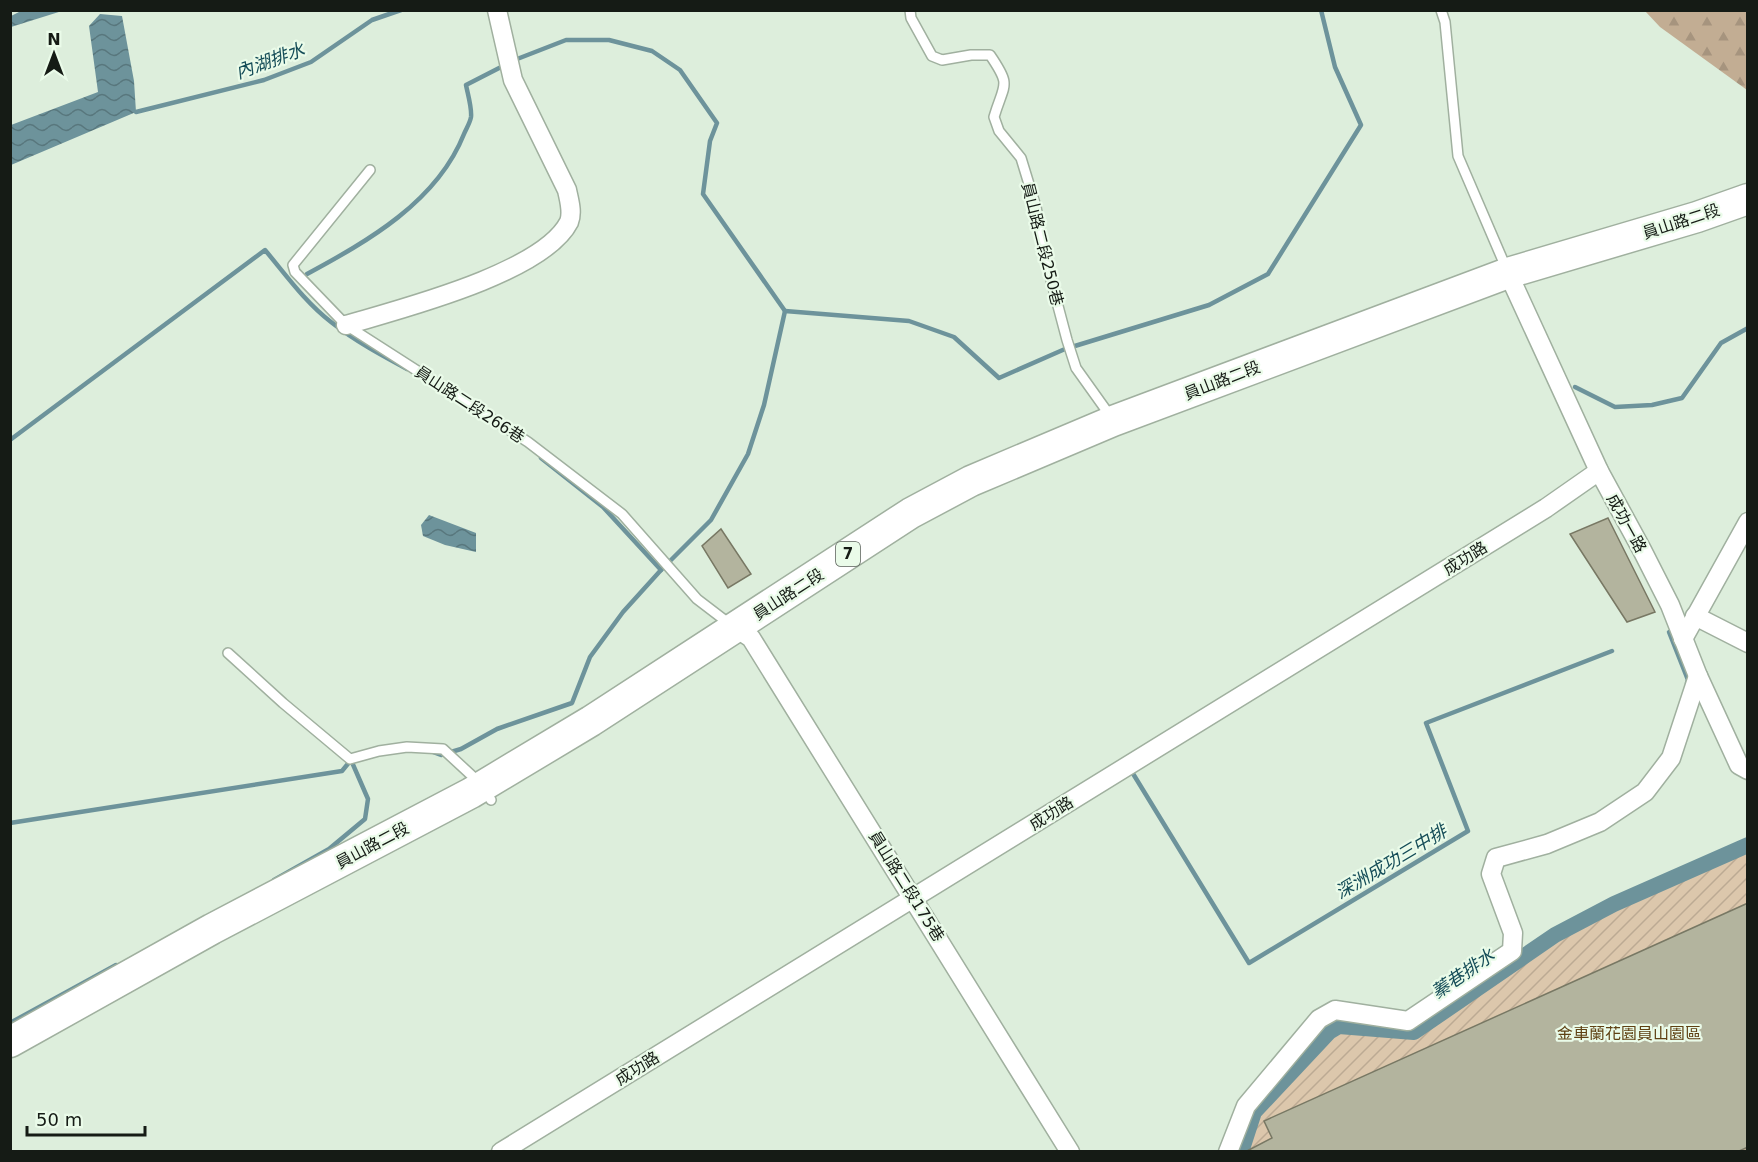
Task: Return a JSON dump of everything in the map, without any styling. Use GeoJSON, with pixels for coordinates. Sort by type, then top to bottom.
{"type":"FeatureCollection","features":[{"type":"Feature","properties":{"kind":"main road","name":"員山路二段"},"geometry":{"type":"LineString","coordinates":[[10,1042],[213,929],[602,735],[911,513],[970,481],[1115,424],[1511,280],[1748,199]]}},
{"type":"Feature","properties":{"kind":"main road","name":"員山路二段"},"geometry":{"type":"LineString","coordinates":[[743,633],[935,517],[993,486],[1511,280],[1701,231],[1748,214]]}},
{"type":"Feature","properties":{"kind":"main road","name":"員山路二段"},"geometry":{"type":"LineString","coordinates":[[10,1056],[487,793]]}},
{"type":"Feature","properties":{"kind":"street"},"geometry":{"type":"LineString","coordinates":[[346,325],[469,286],[517,265],[557,239],[570,220],[571,206],[567,190],[510,72],[497,10]]}},
{"type":"Feature","properties":{"kind":"street","name":"成功一路"},"geometry":{"type":"LineString","coordinates":[[1511,280],[1599,471],[1670,605],[1698,676],[1739,765],[1748,770]]}},
{"type":"Feature","properties":{"kind":"street","name":"成功路"},"geometry":{"type":"LineString","coordinates":[[501,1152],[1546,508],[1599,471]]}},
{"type":"Feature","properties":{"kind":"street"},"geometry":{"type":"LineString","coordinates":[[1683,639],[1748,522]]}},
{"type":"Feature","properties":{"kind":"street"},"geometry":{"type":"LineString","coordinates":[[1695,616],[1748,643]]}},
{"type":"Feature","properties":{"kind":"street","name":"員山路二段175巷"},"geometry":{"type":"LineString","coordinates":[[743,633],[914,898],[1070,1152]]}},
{"type":"Feature","properties":{"kind":"street"},"geometry":{"type":"LineString","coordinates":[[1228,1152],[1246,1106],[1319,1019],[1335,1010],[1408,1020],[1512,951],[1513,933],[1491,874],[1496,858],[1547,844],[1600,822],[1645,792],[1671,758],[1698,676]]}},
{"type":"Feature","properties":{"kind":"lane","name":"員山路二段250巷"},"geometry":{"type":"LineString","coordinates":[[910,10],[911,18],[932,56],[942,60],[971,55],[990,55],[1003,74],[1005,87],[994,117],[999,131],[1021,158],[1036,207],[1045,257],[1073,358],[1077,368],[1115,424]]}},
{"type":"Feature","properties":{"kind":"lane"},"geometry":{"type":"LineString","coordinates":[[1441,10],[1445,22],[1458,156],[1511,280]]}},
{"type":"Feature","properties":{"kind":"lane","name":"員山路二段266巷"},"geometry":{"type":"LineString","coordinates":[[370,170],[293,265],[295,272],[346,325],[528,442],[622,514],[697,599],[743,633]]}},
{"type":"Feature","properties":{"kind":"lane"},"geometry":{"type":"LineString","coordinates":[[228,653],[350,759],[379,751],[407,747],[443,749],[487,793]]}},
{"type":"Feature","properties":{"kind":"green space"},"geometry":{"type":"Polygon","coordinates":[[[1645,11],[1747,11],[1747,90],[1660,27],[1645,11]]]}},
{"type":"Feature","properties":{"kind":"green space","name":"金車蘭花園員山園區"},"geometry":{"type":"Polygon","coordinates":[[[1747,846],[1747,1151],[1246,1152],[1260,1114],[1339,1031],[1408,1038],[1587,919],[1747,846]]]}},
{"type":"Feature","properties":{"kind":"water"},"geometry":{"type":"Polygon","coordinates":[[[21,11],[62,11],[11,27],[11,16],[21,11]]]}},
{"type":"Feature","properties":{"kind":"water"},"geometry":{"type":"Polygon","coordinates":[[[100,14],[122,16],[134,81],[136,112],[11,165],[11,125],[98,92],[89,26],[100,14]]]}},
{"type":"Feature","properties":{"kind":"water"},"geometry":{"type":"Polygon","coordinates":[[[429,515],[476,533],[476,552],[445,545],[423,536],[421,525],[429,515]]]}},
{"type":"Feature","properties":{"kind":"building"},"geometry":{"type":"Polygon","coordinates":[[[1608,518],[1655,612],[1627,622],[1570,534],[1608,518]]]}},
{"type":"Feature","properties":{"kind":"building"},"geometry":{"type":"Polygon","coordinates":[[[721,529],[751,574],[728,588],[702,546],[721,529]]]}},
{"type":"Feature","properties":{"kind":"building","name":"金車蘭花園員山園區"},"geometry":{"type":"Polygon","coordinates":[[[1748,903],[1748,1147],[1737,1152],[1245,1152],[1272,1138],[1264,1121],[1748,903]]]}},
{"type":"Feature","properties":{"kind":"waterway","name":"內湖排水"},"geometry":{"type":"LineString","coordinates":[[136,112],[264,80],[311,62],[372,20],[401,10]]}},
{"type":"Feature","properties":{"kind":"waterway"},"geometry":{"type":"LineString","coordinates":[[433,752],[441,755],[461,749],[497,729],[572,703],[590,657],[623,612],[711,520],[748,454],[764,405],[785,311],[909,321],[954,337],[999,378],[1065,349],[1209,305],[1268,274],[1361,125],[1335,67],[1321,10]]}},
{"type":"Feature","properties":{"kind":"waterway"},"geometry":{"type":"LineString","coordinates":[[512,61],[566,40],[609,40],[652,51],[680,70],[717,123],[710,141],[703,194],[785,311]]}},
{"type":"Feature","properties":{"kind":"waterway"},"geometry":{"type":"LineString","coordinates":[[307,274],[376,233],[419,199],[437,180],[452,158],[469,124],[471,110],[466,85],[505,65]]}},
{"type":"Feature","properties":{"kind":"waterway"},"geometry":{"type":"LineString","coordinates":[[10,440],[265,250],[296,288],[322,314],[359,342],[407,369]]}},
{"type":"Feature","properties":{"kind":"waterway"},"geometry":{"type":"LineString","coordinates":[[1575,387],[1615,407],[1652,405],[1682,398],[1721,343],[1748,328]]}},
{"type":"Feature","properties":{"kind":"waterway"},"geometry":{"type":"LineString","coordinates":[[541,458],[603,507],[661,570]]}},
{"type":"Feature","properties":{"kind":"waterway"},"geometry":{"type":"LineString","coordinates":[[1669,632],[1688,680],[1687,683]]}},
{"type":"Feature","properties":{"kind":"waterway","name":"深洲成功三中排"},"geometry":{"type":"LineString","coordinates":[[1132,772],[1249,963],[1468,831],[1426,723],[1612,651]]}},
{"type":"Feature","properties":{"kind":"waterway"},"geometry":{"type":"LineString","coordinates":[[274,880],[329,849],[365,819],[368,799],[351,760],[353,759]]}},
{"type":"Feature","properties":{"kind":"waterway"},"geometry":{"type":"LineString","coordinates":[[10,823],[342,771],[351,760]]}},
{"type":"Feature","properties":{"kind":"waterway","name":"蓁巷排水"},"geometry":{"type":"LineString","coordinates":[[1241,1152],[1254,1112],[1329,1032],[1339,1026],[1414,1032],[1555,935],[1614,904],[1748,845]]}},
{"type":"Feature","properties":{"kind":"waterway"},"geometry":{"type":"LineString","coordinates":[[10,1023],[116,965]]}}]}
